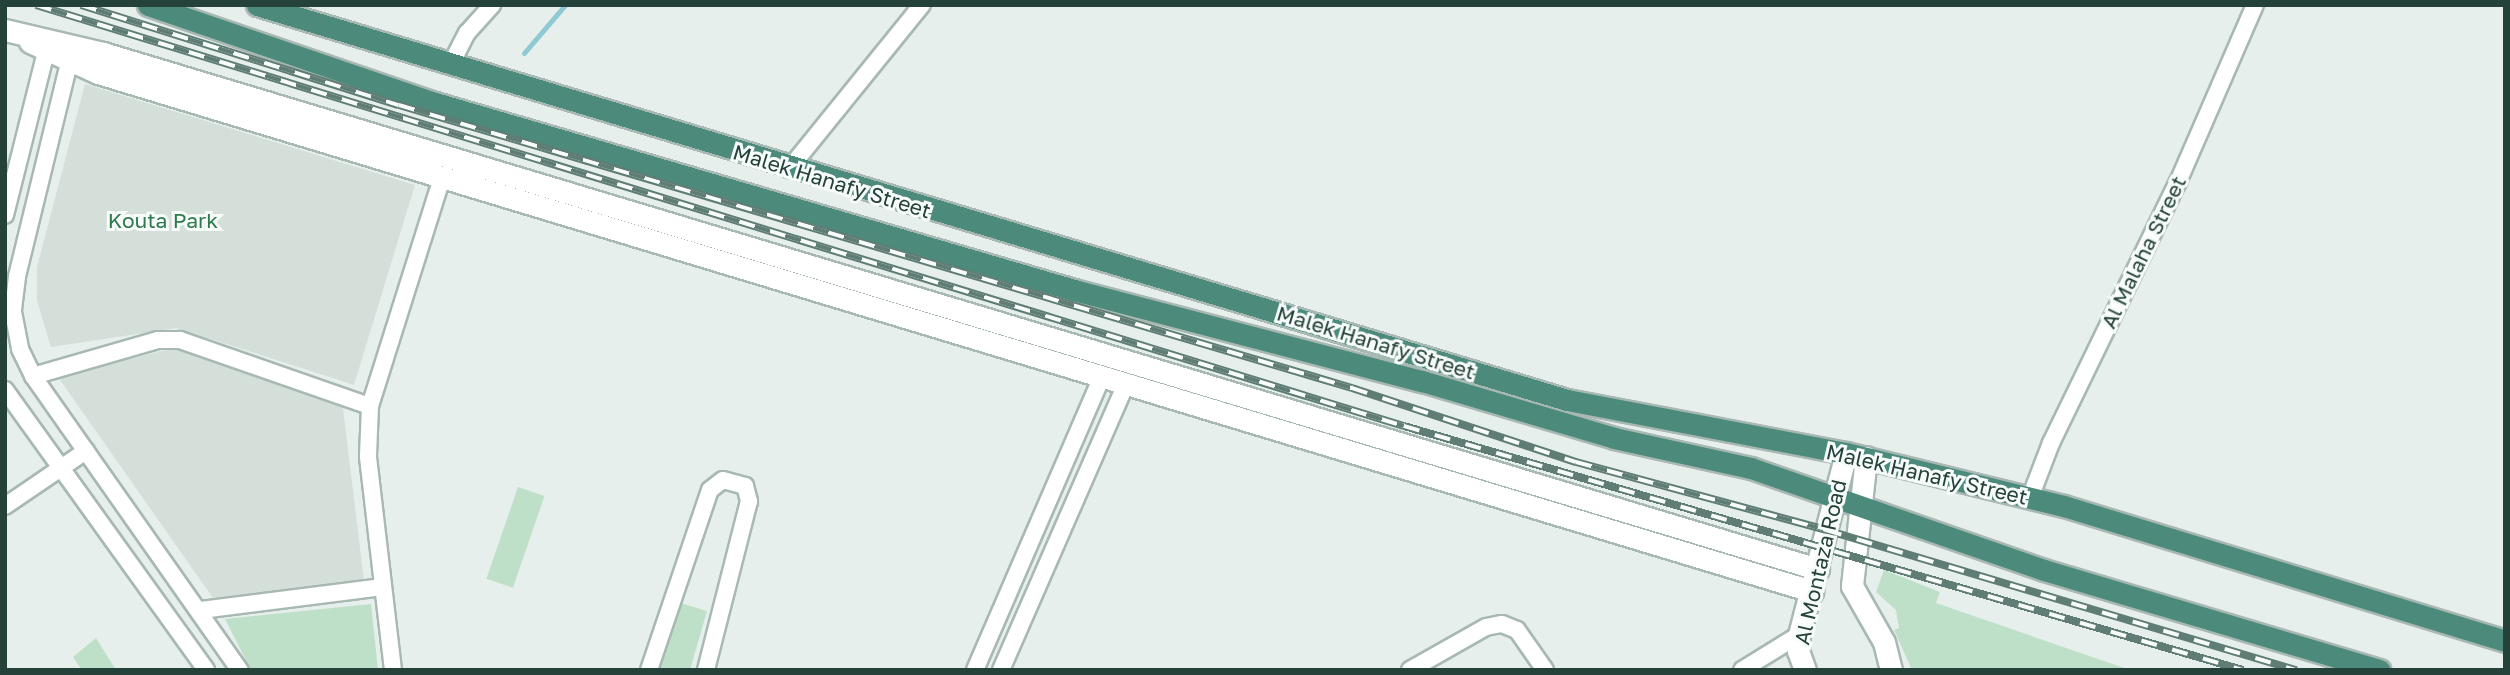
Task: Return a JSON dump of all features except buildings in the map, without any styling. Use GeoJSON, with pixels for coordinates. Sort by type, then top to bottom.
{"type":"FeatureCollection","features":[{"type":"Feature","properties":{"kind":"highway","name":"Malek Hanafy Street"},"geometry":{"type":"LineString","coordinates":[[148,5],[435,103],[1074,290],[1422,381],[1615,439],[1751,468],[2044,570],[2379,670]]}},
{"type":"Feature","properties":{"kind":"highway","name":"Malek Hanafy Street"},"geometry":{"type":"LineString","coordinates":[[257,5],[789,169],[1631,415],[1856,455],[2030,498],[2222,552],[2505,641]]}},
{"type":"Feature","properties":{"kind":"highway"},"geometry":{"type":"LineString","coordinates":[[1422,381],[1429,357]]}},
{"type":"Feature","properties":{"kind":"street"},"geometry":{"type":"LineString","coordinates":[[451,64],[467,33],[492,5]]}},
{"type":"Feature","properties":{"kind":"street"},"geometry":{"type":"LineString","coordinates":[[789,169],[922,5]]}},
{"type":"Feature","properties":{"kind":"street","name":"Al Malaha Street"},"geometry":{"type":"LineString","coordinates":[[2030,498],[2051,443],[2178,182],[2255,5]]}},
{"type":"Feature","properties":{"kind":"street"},"geometry":{"type":"LineString","coordinates":[[11,32],[69,62],[1812,591]]}},
{"type":"Feature","properties":{"kind":"street"},"geometry":{"type":"LineString","coordinates":[[11,32],[103,53],[1818,569]]}},
{"type":"Feature","properties":{"kind":"street"},"geometry":{"type":"LineString","coordinates":[[5,215],[46,52]]}},
{"type":"Feature","properties":{"kind":"street"},"geometry":{"type":"LineString","coordinates":[[69,62],[10,294],[15,334],[33,376],[201,610],[240,670]]}},
{"type":"Feature","properties":{"kind":"street"},"geometry":{"type":"LineString","coordinates":[[393,670],[368,456],[370,406],[443,175]]}},
{"type":"Feature","properties":{"kind":"street"},"geometry":{"type":"LineString","coordinates":[[33,376],[158,340],[180,340],[370,406]]}},
{"type":"Feature","properties":{"kind":"street"},"geometry":{"type":"LineString","coordinates":[[975,670],[1103,374]]}},
{"type":"Feature","properties":{"kind":"street"},"geometry":{"type":"LineString","coordinates":[[1001,670],[1127,382]]}},
{"type":"Feature","properties":{"kind":"street"},"geometry":{"type":"LineString","coordinates":[[5,390],[206,670]]}},
{"type":"Feature","properties":{"kind":"street"},"geometry":{"type":"LineString","coordinates":[[5,506],[86,451]]}},
{"type":"Feature","properties":{"kind":"street","name":"Al Montaza Road"},"geometry":{"type":"LineString","coordinates":[[1802,669],[1799,635],[1835,497],[1856,455]]}},
{"type":"Feature","properties":{"kind":"street","name":"Al Montaza Road"},"geometry":{"type":"LineString","coordinates":[[1856,455],[1858,507],[1853,586],[1887,666]]}},
{"type":"Feature","properties":{"kind":"street"},"geometry":{"type":"LineString","coordinates":[[649,670],[710,490],[723,480],[745,486],[749,501],[706,670]]}},
{"type":"Feature","properties":{"kind":"street"},"geometry":{"type":"LineString","coordinates":[[201,610],[383,587]]}},
{"type":"Feature","properties":{"kind":"street"},"geometry":{"type":"LineString","coordinates":[[1410,670],[1486,627],[1502,624],[1517,630],[1545,670]]}},
{"type":"Feature","properties":{"kind":"street"},"geometry":{"type":"LineString","coordinates":[[1742,670],[1799,635]]}},
{"type":"Feature","properties":{"kind":"shaded area","name":"Kouta Park"},"geometry":{"type":"Polygon","coordinates":[[[85,84],[415,185],[354,385],[177,328],[51,347],[37,301],[37,267],[85,84]]]}},
{"type":"Feature","properties":{"kind":"shaded area"},"geometry":{"type":"Polygon","coordinates":[[[186,345],[342,400],[364,581],[213,598],[58,377],[186,345]]]}},
{"type":"Feature","properties":{"kind":"green space"},"geometry":{"type":"Polygon","coordinates":[[[518,487],[544,496],[513,588],[486,579],[518,487]]]}},
{"type":"Feature","properties":{"kind":"green space"},"geometry":{"type":"Polygon","coordinates":[[[1884,570],[1940,592],[1936,603],[2130,670],[1912,670],[1894,630],[1899,628],[1896,610],[1876,592],[1884,570]]]}},
{"type":"Feature","properties":{"kind":"green space"},"geometry":{"type":"Polygon","coordinates":[[[680,603],[707,611],[690,670],[660,670],[680,603]]]}},
{"type":"Feature","properties":{"kind":"green space"},"geometry":{"type":"Polygon","coordinates":[[[371,604],[378,670],[251,670],[225,619],[371,604]]]}},
{"type":"Feature","properties":{"kind":"green space"},"geometry":{"type":"Polygon","coordinates":[[[96,638],[116,670],[82,670],[73,657],[96,638]]]}},
{"type":"Feature","properties":{"kind":"waterway"},"geometry":{"type":"LineString","coordinates":[[524,53],[565,5]]}},
{"type":"Feature","properties":{"kind":"railway"},"geometry":{"type":"LineString","coordinates":[[36,5],[1404,426],[2243,670]]}},
{"type":"Feature","properties":{"kind":"railway"},"geometry":{"type":"LineString","coordinates":[[81,5],[399,105],[1352,388],[1576,462],[1826,530],[2297,670]]}}]}
